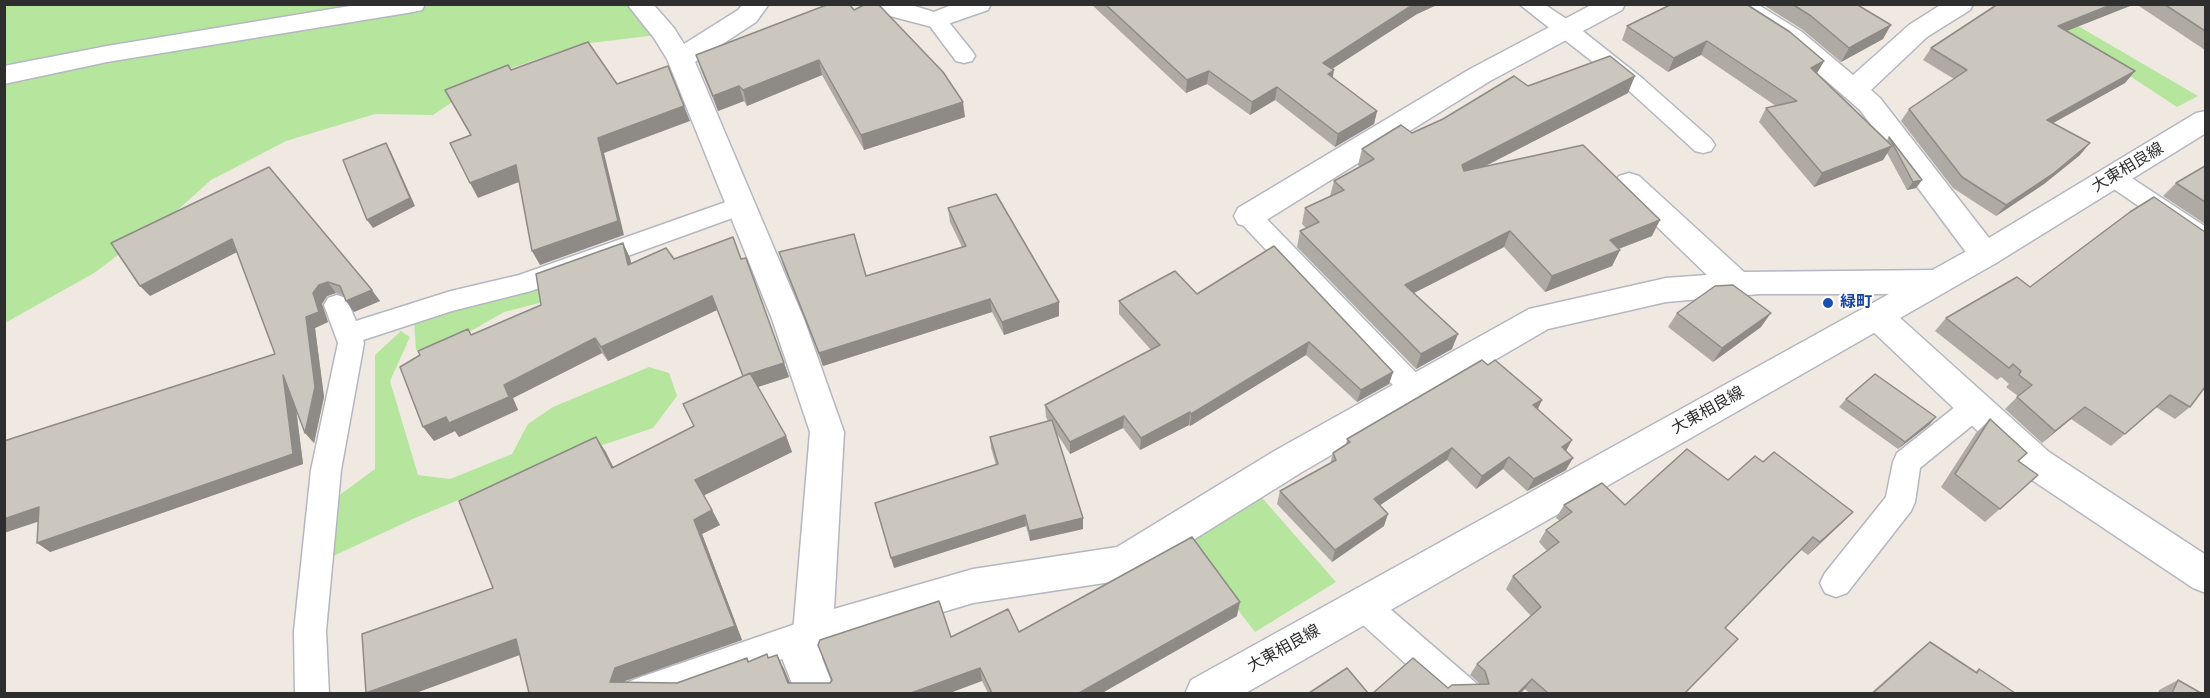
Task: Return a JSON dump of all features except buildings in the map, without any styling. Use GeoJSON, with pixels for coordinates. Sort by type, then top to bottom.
{"type":"FeatureCollection","features":[{"type":"Feature","properties":{"kind":"street"},"geometry":{"type":"LineString","coordinates":[[4,75],[107,54],[413,4]]}},
{"type":"Feature","properties":{"kind":"street"},"geometry":{"type":"LineString","coordinates":[[639,4],[665,34],[680,59],[788,319],[827,432],[813,633],[802,657],[816,693]]}},
{"type":"Feature","properties":{"kind":"street"},"geometry":{"type":"LineString","coordinates":[[680,59],[747,16],[758,4]]}},
{"type":"Feature","properties":{"kind":"street"},"geometry":{"type":"LineString","coordinates":[[876,4],[936,20],[979,4]]}},
{"type":"Feature","properties":{"kind":"street"},"geometry":{"type":"LineString","coordinates":[[1249,216],[1480,75],[1613,4]]}},
{"type":"Feature","properties":{"kind":"street"},"geometry":{"type":"LineString","coordinates":[[1738,4],[1793,38],[1870,104],[1985,255]]}},
{"type":"Feature","properties":{"kind":"street"},"geometry":{"type":"LineString","coordinates":[[1854,90],[1918,31],[1961,4]]}},
{"type":"Feature","properties":{"kind":"street","name":"大東相良線"},"geometry":{"type":"LineString","coordinates":[[1205,693],[1985,255],[2205,120]]}},
{"type":"Feature","properties":{"kind":"street"},"geometry":{"type":"LineString","coordinates":[[1629,183],[1737,284]]}},
{"type":"Feature","properties":{"kind":"street"},"geometry":{"type":"LineString","coordinates":[[813,633],[973,586],[1124,563],[1289,461],[1540,318],[1666,290],[1760,282],[1937,282]]}},
{"type":"Feature","properties":{"kind":"street"},"geometry":{"type":"LineString","coordinates":[[1877,316],[2036,463],[2205,576]]}},
{"type":"Feature","properties":{"kind":"lane"},"geometry":{"type":"LineString","coordinates":[[1529,4],[1566,29],[1634,83],[1703,145]]}},
{"type":"Feature","properties":{"kind":"lane"},"geometry":{"type":"LineString","coordinates":[[936,20],[964,56]]}},
{"type":"Feature","properties":{"kind":"lane"},"geometry":{"type":"LineString","coordinates":[[2113,177],[2205,240]]}},
{"type":"Feature","properties":{"kind":"lane"},"geometry":{"type":"LineString","coordinates":[[348,334],[451,301],[522,284],[740,206]]}},
{"type":"Feature","properties":{"kind":"lane"},"geometry":{"type":"LineString","coordinates":[[1249,216],[1415,390]]}},
{"type":"Feature","properties":{"kind":"lane"},"geometry":{"type":"LineString","coordinates":[[312,693],[310,631],[326,470],[351,343],[337,305]]}},
{"type":"Feature","properties":{"kind":"lane"},"geometry":{"type":"LineString","coordinates":[[1836,583],[1900,502],[1908,462],[1975,407]]}},
{"type":"Feature","properties":{"kind":"lane"},"geometry":{"type":"LineString","coordinates":[[1363,605],[1464,693]]}},
{"type":"Feature","properties":{"kind":"lane"},"geometry":{"type":"LineString","coordinates":[[639,693],[813,633]]}},
{"type":"Feature","properties":{"kind":"green space"},"geometry":{"type":"Polygon","coordinates":[[[633,4],[665,34],[582,44],[494,74],[433,115],[375,114],[286,141],[211,180],[171,216],[94,273],[5,323],[5,5],[633,4]]]}},
{"type":"Feature","properties":{"kind":"green space"},"geometry":{"type":"Polygon","coordinates":[[[2022,5],[2042,5],[2198,96],[2177,107],[2022,5]]]}},
{"type":"Feature","properties":{"kind":"green space"},"geometry":{"type":"Polygon","coordinates":[[[567,268],[579,293],[504,312],[457,339],[416,350],[414,319],[567,268]]]}},
{"type":"Feature","properties":{"kind":"green space"},"geometry":{"type":"Polygon","coordinates":[[[401,331],[410,337],[390,381],[418,475],[450,479],[512,454],[528,424],[553,407],[649,367],[669,373],[677,396],[653,428],[546,464],[415,518],[329,558],[337,497],[375,469],[375,355],[401,331]]]}},
{"type":"Feature","properties":{"kind":"green space"},"geometry":{"type":"Polygon","coordinates":[[[1256,491],[1336,582],[1255,632],[1182,537],[1256,491]]]}},
{"type":"Feature","properties":{"kind":"place","name":"緑町"},"geometry":{"type":"Point","coordinates":[1828,303]}}]}
